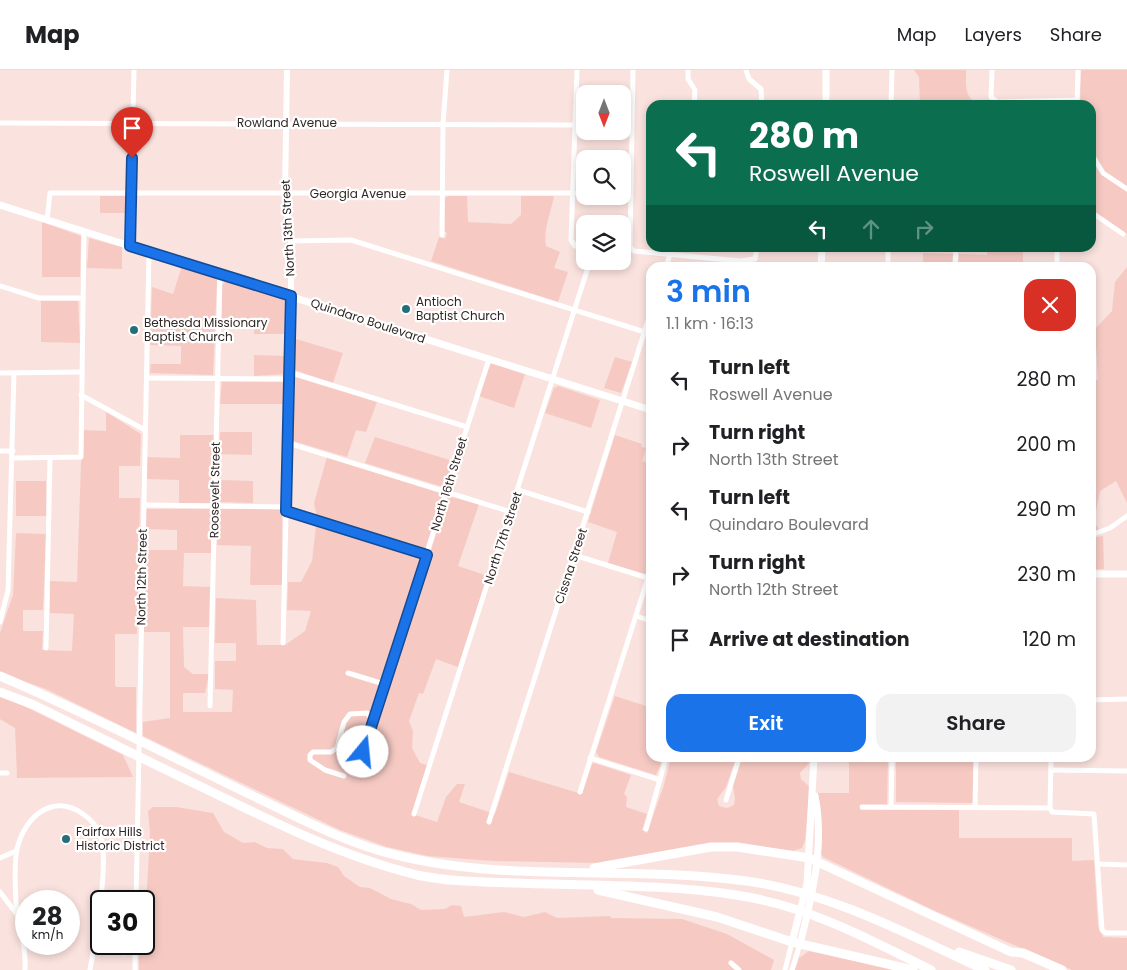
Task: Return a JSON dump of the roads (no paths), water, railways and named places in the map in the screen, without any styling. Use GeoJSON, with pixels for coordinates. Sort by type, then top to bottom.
{"type":"FeatureCollection","features":[{"type":"Feature","properties":{"kind":"highway"},"geometry":{"type":"LineString","coordinates":[[0,676],[318,827],[395,855],[443,864],[689,875],[782,886],[833,903],[985,970]]}},
{"type":"Feature","properties":{"kind":"highway"},"geometry":{"type":"LineString","coordinates":[[0,692],[34,705],[272,822],[336,850],[373,862],[420,875],[463,881],[678,890],[735,894],[778,902],[828,919],[931,970]]}},
{"type":"Feature","properties":{"kind":"highway"},"geometry":{"type":"LineString","coordinates":[[576,871],[711,847],[737,847],[813,859],[1048,970]]}},
{"type":"Feature","properties":{"kind":"highway"},"geometry":{"type":"LineString","coordinates":[[576,886],[716,917],[796,943],[913,970]]}},
{"type":"Feature","properties":{"kind":"highway"},"geometry":{"type":"LineString","coordinates":[[914,938],[1011,970]]}},
{"type":"Feature","properties":{"kind":"highway"},"geometry":{"type":"LineString","coordinates":[[1011,952],[1023,953],[1062,970]]}},
{"type":"Feature","properties":{"kind":"main road"},"geometry":{"type":"LineString","coordinates":[[826,70],[826,100]]}},
{"type":"Feature","properties":{"kind":"main road","name":"Quindaro Boulevard"},"geometry":{"type":"LineString","coordinates":[[0,205],[646,408]]}},
{"type":"Feature","properties":{"kind":"main road"},"geometry":{"type":"LineString","coordinates":[[1096,574],[1127,574]]}},
{"type":"Feature","properties":{"kind":"main road"},"geometry":{"type":"LineString","coordinates":[[796,943],[816,881],[813,859],[817,807],[814,791],[814,762]]}},
{"type":"Feature","properties":{"kind":"street"},"geometry":{"type":"LineString","coordinates":[[130,246],[134,70]]}},
{"type":"Feature","properties":{"kind":"street","name":"North 13th Street"},"geometry":{"type":"LineString","coordinates":[[284,643],[291,296],[291,241],[285,194],[287,70]]}},
{"type":"Feature","properties":{"kind":"street"},"geometry":{"type":"LineString","coordinates":[[442,235],[443,124],[447,70]]}},
{"type":"Feature","properties":{"kind":"street"},"geometry":{"type":"LineString","coordinates":[[576,246],[571,240],[577,70]]}},
{"type":"Feature","properties":{"kind":"street"},"geometry":{"type":"LineString","coordinates":[[633,70],[630,247],[634,250],[646,251]]}},
{"type":"Feature","properties":{"kind":"street"},"geometry":{"type":"LineString","coordinates":[[688,70],[688,79],[695,90],[694,100]]}},
{"type":"Feature","properties":{"kind":"street"},"geometry":{"type":"LineString","coordinates":[[746,70],[748,79],[761,89],[762,100]]}},
{"type":"Feature","properties":{"kind":"street"},"geometry":{"type":"LineString","coordinates":[[891,100],[892,70]]}},
{"type":"Feature","properties":{"kind":"street"},"geometry":{"type":"LineString","coordinates":[[992,70],[994,100]]}},
{"type":"Feature","properties":{"kind":"street"},"geometry":{"type":"LineString","coordinates":[[1077,100],[1078,70]]}},
{"type":"Feature","properties":{"kind":"street","name":"Rowland Avenue"},"geometry":{"type":"LineString","coordinates":[[0,123],[575,125]]}},
{"type":"Feature","properties":{"kind":"street"},"geometry":{"type":"LineString","coordinates":[[1096,161],[1103,173],[1127,189]]}},
{"type":"Feature","properties":{"kind":"street","name":"Georgia Avenue"},"geometry":{"type":"LineString","coordinates":[[48,220],[50,193],[574,193]]}},
{"type":"Feature","properties":{"kind":"street"},"geometry":{"type":"LineString","coordinates":[[1096,215],[1123,234]]}},
{"type":"Feature","properties":{"kind":"street"},"geometry":{"type":"LineString","coordinates":[[13,458],[81,457],[84,232]]}},
{"type":"Feature","properties":{"kind":"street"},"geometry":{"type":"LineString","coordinates":[[291,241],[351,240],[644,332]]}},
{"type":"Feature","properties":{"kind":"street","name":"North 12th Street"},"geometry":{"type":"LineString","coordinates":[[136,890],[149,252]]}},
{"type":"Feature","properties":{"kind":"street"},"geometry":{"type":"LineString","coordinates":[[652,252],[740,261],[755,260],[756,252]]}},
{"type":"Feature","properties":{"kind":"street"},"geometry":{"type":"LineString","coordinates":[[668,262],[670,254]]}},
{"type":"Feature","properties":{"kind":"street","name":"North 17th Street"},"geometry":{"type":"LineString","coordinates":[[414,814],[587,270]]}},
{"type":"Feature","properties":{"kind":"street","name":"Roosevelt Street"},"geometry":{"type":"LineString","coordinates":[[210,706],[220,274]]}},
{"type":"Feature","properties":{"kind":"street"},"geometry":{"type":"LineString","coordinates":[[0,286],[39,298],[83,298]]}},
{"type":"Feature","properties":{"kind":"street","name":"Cissna Street"},"geometry":{"type":"LineString","coordinates":[[489,822],[646,326]]}},
{"type":"Feature","properties":{"kind":"street","name":"North 16th Street"},"geometry":{"type":"LineString","coordinates":[[363,752],[489,359]]}},
{"type":"Feature","properties":{"kind":"street"},"geometry":{"type":"LineString","coordinates":[[0,373],[82,372]]}},
{"type":"Feature","properties":{"kind":"street"},"geometry":{"type":"LineString","coordinates":[[289,372],[467,427]]}},
{"type":"Feature","properties":{"kind":"street"},"geometry":{"type":"LineString","coordinates":[[0,622],[8,590],[14,373]]}},
{"type":"Feature","properties":{"kind":"street"},"geometry":{"type":"LineString","coordinates":[[147,378],[289,379]]}},
{"type":"Feature","properties":{"kind":"street"},"geometry":{"type":"LineString","coordinates":[[81,395],[145,430]]}},
{"type":"Feature","properties":{"kind":"street"},"geometry":{"type":"LineString","coordinates":[[288,443],[511,512]]}},
{"type":"Feature","properties":{"kind":"street"},"geometry":{"type":"LineString","coordinates":[[0,451],[13,451]]}},
{"type":"Feature","properties":{"kind":"street"},"geometry":{"type":"LineString","coordinates":[[46,648],[50,458]]}},
{"type":"Feature","properties":{"kind":"street"},"geometry":{"type":"LineString","coordinates":[[518,490],[588,512]]}},
{"type":"Feature","properties":{"kind":"street"},"geometry":{"type":"LineString","coordinates":[[144,505],[286,509],[427,555]]}},
{"type":"Feature","properties":{"kind":"street"},"geometry":{"type":"LineString","coordinates":[[1096,533],[1110,528],[1127,516]]}},
{"type":"Feature","properties":{"kind":"street"},"geometry":{"type":"LineString","coordinates":[[574,556],[646,577]]}},
{"type":"Feature","properties":{"kind":"street"},"geometry":{"type":"LineString","coordinates":[[580,792],[646,584]]}},
{"type":"Feature","properties":{"kind":"street"},"geometry":{"type":"LineString","coordinates":[[636,616],[646,619]]}},
{"type":"Feature","properties":{"kind":"street"},"geometry":{"type":"LineString","coordinates":[[348,673],[384,684]]}},
{"type":"Feature","properties":{"kind":"street"},"geometry":{"type":"LineString","coordinates":[[1096,700],[1127,700]]}},
{"type":"Feature","properties":{"kind":"street"},"geometry":{"type":"LineString","coordinates":[[344,776],[325,770],[310,760],[310,755],[318,751],[331,752],[337,748],[344,722],[350,714],[367,713],[373,720]]}},
{"type":"Feature","properties":{"kind":"street"},"geometry":{"type":"LineString","coordinates":[[590,758],[660,780]]}},
{"type":"Feature","properties":{"kind":"street"},"geometry":{"type":"LineString","coordinates":[[646,829],[665,762]]}},
{"type":"Feature","properties":{"kind":"street"},"geometry":{"type":"LineString","coordinates":[[726,800],[738,762]]}},
{"type":"Feature","properties":{"kind":"street"},"geometry":{"type":"LineString","coordinates":[[891,807],[892,762]]}},
{"type":"Feature","properties":{"kind":"street"},"geometry":{"type":"LineString","coordinates":[[975,808],[976,762]]}},
{"type":"Feature","properties":{"kind":"street"},"geometry":{"type":"LineString","coordinates":[[1051,762],[1050,808],[1052,812],[1094,814],[1102,930],[1106,933],[1127,933]]}},
{"type":"Feature","properties":{"kind":"street"},"geometry":{"type":"LineString","coordinates":[[1051,770],[1127,771]]}},
{"type":"Feature","properties":{"kind":"street"},"geometry":{"type":"LineString","coordinates":[[0,773],[7,773]]}},
{"type":"Feature","properties":{"kind":"street"},"geometry":{"type":"LineString","coordinates":[[17,890],[16,851],[28,822],[44,809],[62,807],[77,810],[91,820],[102,839],[101,890]]}},
{"type":"Feature","properties":{"kind":"street"},"geometry":{"type":"LineString","coordinates":[[862,807],[1050,808]]}},
{"type":"Feature","properties":{"kind":"street"},"geometry":{"type":"LineString","coordinates":[[0,858],[9,856],[16,851]]}},
{"type":"Feature","properties":{"kind":"street"},"geometry":{"type":"LineString","coordinates":[[1098,864],[1127,865]]}},
{"type":"Feature","properties":{"kind":"street"},"geometry":{"type":"LineString","coordinates":[[0,892],[15,913]]}},
{"type":"Feature","properties":{"kind":"street"},"geometry":{"type":"LineString","coordinates":[[785,970],[796,943]]}},
{"type":"Feature","properties":{"kind":"street"},"geometry":{"type":"LineString","coordinates":[[792,970],[796,943]]}},
{"type":"Feature","properties":{"kind":"street"},"geometry":{"type":"LineString","coordinates":[[24,970],[25,955]]}},
{"type":"Feature","properties":{"kind":"street"},"geometry":{"type":"LineString","coordinates":[[90,970],[93,955]]}},
{"type":"Feature","properties":{"kind":"street"},"geometry":{"type":"LineString","coordinates":[[135,955],[135,970]]}},
{"type":"Feature","properties":{"kind":"street"},"geometry":{"type":"LineString","coordinates":[[731,963],[739,970]]}},
{"type":"Feature","properties":{"kind":"place","name":"Antioch Baptist Church"},"geometry":{"type":"Point","coordinates":[406,309]}},
{"type":"Feature","properties":{"kind":"place","name":"Bethesda Missionary Baptist Church"},"geometry":{"type":"Point","coordinates":[134,330]}},
{"type":"Feature","properties":{"kind":"place","name":"Fairfax Hills Historic District"},"geometry":{"type":"Point","coordinates":[66,839]}}]}
